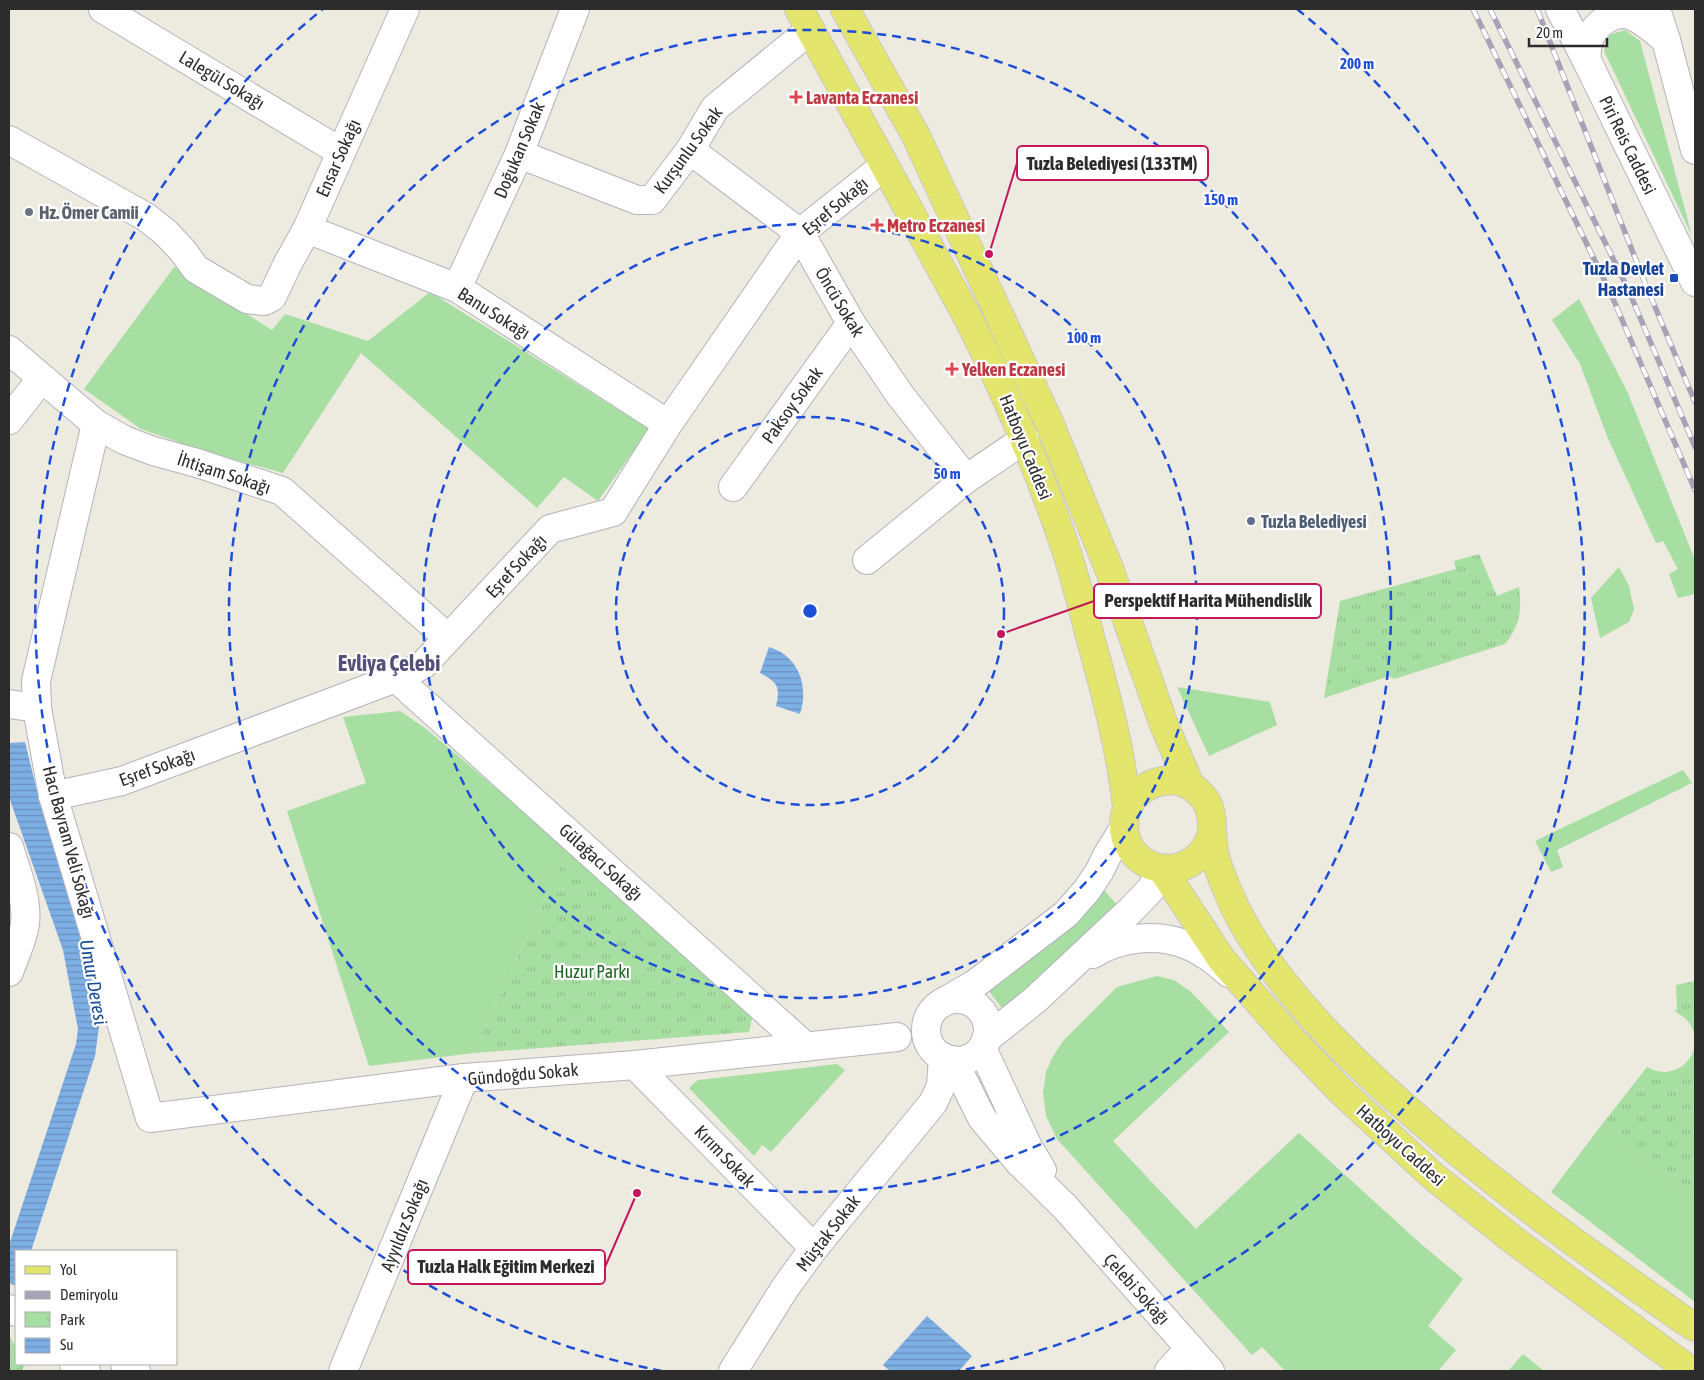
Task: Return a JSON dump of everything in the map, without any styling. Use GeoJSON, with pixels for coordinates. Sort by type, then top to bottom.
{"type":"FeatureCollection","features":[{"type":"Feature","properties":{"kind":"main road","name":"Hatboyu Caddesi"},"geometry":{"type":"LineString","coordinates":[[845,9],[916,136],[1049,422],[1110,571],[1164,725],[1190,785],[1205,799],[1212,812],[1212,835],[1215,856],[1229,895],[1243,924],[1271,967],[1317,1023],[1439,1138],[1540,1217],[1695,1327]]}},
{"type":"Feature","properties":{"kind":"main road","name":"Hatboyu Caddesi"},"geometry":{"type":"LineString","coordinates":[[804,19],[968,318],[994,369],[1025,439],[1064,543],[1076,582],[1115,733],[1122,766],[1128,843],[1137,856],[1149,865],[1162,869],[1222,960],[1293,1041],[1343,1093],[1433,1176],[1512,1239],[1689,1371]]}},
{"type":"Feature","properties":{"kind":"main road"},"geometry":{"type":"LineString","coordinates":[[1126,818],[1136,795],[1147,786],[1161,781],[1176,780],[1190,785]]}},
{"type":"Feature","properties":{"kind":"main road"},"geometry":{"type":"LineString","coordinates":[[1162,869],[1182,867],[1199,858],[1208,847],[1212,835]]}},
{"type":"Feature","properties":{"kind":"street","name":"Lalegül Sokağı"},"geometry":{"type":"LineString","coordinates":[[103,9],[341,152]]}},
{"type":"Feature","properties":{"kind":"street","name":"Ensar Sokağı"},"geometry":{"type":"LineString","coordinates":[[9,140],[146,217],[166,233],[196,269],[247,299],[264,301],[272,297],[307,229],[405,9]]}},
{"type":"Feature","properties":{"kind":"street","name":"Doğukan Sokak"},"geometry":{"type":"LineString","coordinates":[[457,288],[519,154],[575,9]]}},
{"type":"Feature","properties":{"kind":"street","name":"Piri Reis Caddesi"},"geometry":{"type":"LineString","coordinates":[[1560,9],[1695,282]]}},
{"type":"Feature","properties":{"kind":"street"},"geometry":{"type":"LineString","coordinates":[[1656,9],[1695,150]]}},
{"type":"Feature","properties":{"kind":"street"},"geometry":{"type":"LineString","coordinates":[[1666,40],[1667,9]]}},
{"type":"Feature","properties":{"kind":"street"},"geometry":{"type":"LineString","coordinates":[[1586,59],[1588,40],[1599,24],[1611,16],[1628,14],[1641,20],[1666,40]]}},
{"type":"Feature","properties":{"kind":"street","name":"Kurşunlu Sokak"},"geometry":{"type":"LineString","coordinates":[[519,154],[637,200],[652,200],[690,150],[715,108],[804,19]]}},
{"type":"Feature","properties":{"kind":"street","name":"Öncü Sokak"},"geometry":{"type":"LineString","coordinates":[[690,150],[800,233],[851,323],[900,395],[966,479]]}},
{"type":"Feature","properties":{"kind":"street","name":"Eşref Sokağı"},"geometry":{"type":"LineString","coordinates":[[53,796],[122,780],[396,678],[423,664],[550,529],[613,512],[668,424],[800,233],[884,166]]}},
{"type":"Feature","properties":{"kind":"street","name":"Banu Sokağı"},"geometry":{"type":"LineString","coordinates":[[307,229],[457,288],[668,424]]}},
{"type":"Feature","properties":{"kind":"street","name":"Paksoy Sokak"},"geometry":{"type":"LineString","coordinates":[[733,487],[851,323]]}},
{"type":"Feature","properties":{"kind":"street","name":"İhtişam Sokağı"},"geometry":{"type":"LineString","coordinates":[[9,350],[96,424],[124,440],[153,451],[197,462],[282,491],[448,638]]}},
{"type":"Feature","properties":{"kind":"street"},"geometry":{"type":"LineString","coordinates":[[9,420],[42,378]]}},
{"type":"Feature","properties":{"kind":"street","name":"Hacı Bayram Veli Sokağı"},"geometry":{"type":"LineString","coordinates":[[96,424],[36,681],[21,706],[53,796],[150,1118]]}},
{"type":"Feature","properties":{"kind":"street"},"geometry":{"type":"LineString","coordinates":[[867,560],[966,479],[1025,439]]}},
{"type":"Feature","properties":{"kind":"street","name":"Gülağacı Sokağı"},"geometry":{"type":"LineString","coordinates":[[396,678],[806,1046]]}},
{"type":"Feature","properties":{"kind":"street"},"geometry":{"type":"LineString","coordinates":[[897,1037],[908,1031],[938,1006],[975,984],[1066,914],[1087,890],[1099,872],[1126,818]]}},
{"type":"Feature","properties":{"kind":"street"},"geometry":{"type":"LineString","coordinates":[[9,847],[15,881],[25,908],[25,924],[9,972]]}},
{"type":"Feature","properties":{"kind":"street"},"geometry":{"type":"LineString","coordinates":[[897,1037],[911,1038],[942,1054],[964,1060],[974,1056],[984,1044],[1071,968],[1136,905],[1151,889],[1162,869]]}},
{"type":"Feature","properties":{"kind":"street"},"geometry":{"type":"LineString","coordinates":[[1071,968],[1104,946],[1134,938],[1163,938],[1188,945],[1211,958],[1244,986]]}},
{"type":"Feature","properties":{"kind":"street"},"geometry":{"type":"LineString","coordinates":[[952,999],[962,999],[972,1003],[980,1010],[988,1028],[984,1044],[1028,1147],[1065,1207],[1019,1162],[982,1118],[942,1054],[926,1037],[928,1018],[938,1006],[952,999]]}},
{"type":"Feature","properties":{"kind":"street","name":"Gündoğdu Sokak"},"geometry":{"type":"LineString","coordinates":[[150,1118],[464,1078],[635,1065],[897,1037]]}},
{"type":"Feature","properties":{"kind":"street","name":"Müştak Sokak"},"geometry":{"type":"LineString","coordinates":[[733,1371],[785,1288],[814,1248],[933,1103],[940,1086],[942,1054]]}},
{"type":"Feature","properties":{"kind":"street","name":"Kırım Sokak"},"geometry":{"type":"LineString","coordinates":[[635,1065],[814,1248]]}},
{"type":"Feature","properties":{"kind":"street","name":"Ayyıldız Sokağı"},"geometry":{"type":"LineString","coordinates":[[343,1371],[464,1078]]}},
{"type":"Feature","properties":{"kind":"street","name":"Çelebi Sokağı"},"geometry":{"type":"LineString","coordinates":[[1065,1207],[1210,1371]]}},
{"type":"Feature","properties":{"kind":"street"},"geometry":{"type":"LineString","coordinates":[[1169,1371],[1190,1348]]}},
{"type":"Feature","properties":{"kind":"green space"},"geometry":{"type":"Polygon","coordinates":[[[1625,30],[1640,41],[1692,236],[1604,51],[1609,35],[1625,30]]]}},
{"type":"Feature","properties":{"kind":"green space"},"geometry":{"type":"Polygon","coordinates":[[[174,267],[272,330],[285,314],[368,341],[430,292],[649,429],[598,501],[564,477],[537,508],[361,353],[283,473],[206,452],[141,429],[84,389],[174,267]]]}},
{"type":"Feature","properties":{"kind":"green space"},"geometry":{"type":"Polygon","coordinates":[[[1579,299],[1627,391],[1695,560],[1695,594],[1678,598],[1669,574],[1678,569],[1663,541],[1656,543],[1607,436],[1580,364],[1552,320],[1579,299]]]}},
{"type":"Feature","properties":{"kind":"green space"},"geometry":{"type":"Polygon","coordinates":[[[1479,554],[1497,596],[1519,587],[1519,617],[1514,631],[1505,644],[1394,679],[1389,676],[1324,698],[1340,601],[1456,569],[1454,561],[1479,554]]]}},
{"type":"Feature","properties":{"kind":"green space"},"geometry":{"type":"Polygon","coordinates":[[[1619,567],[1629,586],[1634,609],[1629,622],[1600,638],[1591,598],[1619,567]]]}},
{"type":"Feature","properties":{"kind":"green space"},"geometry":{"type":"Polygon","coordinates":[[[1177,687],[1270,702],[1277,725],[1209,756],[1177,687]]]}},
{"type":"Feature","properties":{"kind":"green space"},"geometry":{"type":"Polygon","coordinates":[[[400,711],[425,728],[568,849],[474,1053],[369,1066],[287,811],[366,783],[343,717],[400,711]]]}},
{"type":"Feature","properties":{"kind":"green space"},"geometry":{"type":"Polygon","coordinates":[[[1683,770],[1692,783],[1557,850],[1563,867],[1551,872],[1535,841],[1683,770]]]}},
{"type":"Feature","properties":{"kind":"green space","name":"Huzur Parkı"},"geometry":{"type":"Polygon","coordinates":[[[568,849],[752,1018],[749,1032],[474,1053],[568,849]]]}},
{"type":"Feature","properties":{"kind":"green space"},"geometry":{"type":"Polygon","coordinates":[[[1103,889],[1120,908],[1004,1011],[989,991],[1036,952],[1103,889]]]}},
{"type":"Feature","properties":{"kind":"green space"},"geometry":{"type":"Polygon","coordinates":[[[1157,976],[1174,980],[1191,992],[1229,1032],[1113,1141],[1196,1229],[1299,1133],[1421,1244],[1463,1279],[1428,1326],[1456,1350],[1438,1371],[1285,1371],[1262,1347],[1252,1355],[1057,1139],[1046,1116],[1043,1093],[1046,1072],[1052,1058],[1063,1041],[1117,987],[1157,976]]]}},
{"type":"Feature","properties":{"kind":"green space"},"geometry":{"type":"Polygon","coordinates":[[[1695,981],[1695,1037],[1688,1021],[1674,1011],[1677,1010],[1676,985],[1695,981]]]}},
{"type":"Feature","properties":{"kind":"green space"},"geometry":{"type":"Polygon","coordinates":[[[1695,1045],[1695,1202],[1600,1127],[1647,1067],[1662,1072],[1677,1069],[1689,1060],[1695,1045]]]}},
{"type":"Feature","properties":{"kind":"green space"},"geometry":{"type":"Polygon","coordinates":[[[837,1064],[845,1070],[771,1152],[762,1145],[754,1156],[689,1088],[698,1080],[837,1064]]]}},
{"type":"Feature","properties":{"kind":"green space"},"geometry":{"type":"Polygon","coordinates":[[[1600,1127],[1695,1202],[1695,1302],[1551,1192],[1600,1127]]]}},
{"type":"Feature","properties":{"kind":"green space"},"geometry":{"type":"Polygon","coordinates":[[[9,1335],[15,1346],[15,1365],[25,1365],[22,1371],[9,1371],[9,1335]]]}},
{"type":"Feature","properties":{"kind":"green space"},"geometry":{"type":"Polygon","coordinates":[[[1523,1354],[1544,1371],[1508,1371],[1523,1354]]]}},
{"type":"Feature","properties":{"kind":"water"},"geometry":{"type":"Polygon","coordinates":[[[769,647],[788,657],[799,673],[803,693],[800,714],[776,706],[778,690],[774,682],[760,673],[769,647]]]}},
{"type":"Feature","properties":{"kind":"water"},"geometry":{"type":"Polygon","coordinates":[[[25,742],[36,787],[85,939],[99,1027],[95,1056],[31,1250],[15,1250],[15,1286],[9,1283],[9,1245],[76,1044],[78,1029],[63,950],[9,797],[9,743],[25,742]]]}},
{"type":"Feature","properties":{"kind":"water"},"geometry":{"type":"Polygon","coordinates":[[[927,1316],[972,1356],[959,1371],[890,1371],[883,1365],[927,1316]]]}},
{"type":"Feature","properties":{"kind":"railway"},"geometry":{"type":"LineString","coordinates":[[1473,9],[1611,294],[1695,490]]}},
{"type":"Feature","properties":{"kind":"railway"},"geometry":{"type":"LineString","coordinates":[[1490,9],[1628,289],[1695,447]]}},
{"type":"Feature","properties":{"kind":"railway"},"geometry":{"type":"LineString","coordinates":[[1537,9],[1645,283],[1695,402]]}},
{"type":"Feature","properties":{"kind":"place","name":"Lavanta Eczanesi"},"geometry":{"type":"Point","coordinates":[796,97]}},
{"type":"Feature","properties":{"kind":"place","name":"Hz. Ömer Camii"},"geometry":{"type":"Point","coordinates":[29,212]}},
{"type":"Feature","properties":{"kind":"place","name":"Metro Eczanesi"},"geometry":{"type":"Point","coordinates":[877,225]}},
{"type":"Feature","properties":{"kind":"place","name":"Tuzla Belediyesi (133TM)"},"geometry":{"type":"Point","coordinates":[989,254]}},
{"type":"Feature","properties":{"kind":"place","name":"Tuzla Devlet Hastanesi"},"geometry":{"type":"Point","coordinates":[1674,278]}},
{"type":"Feature","properties":{"kind":"place","name":"Yelken Eczanesi"},"geometry":{"type":"Point","coordinates":[952,369]}},
{"type":"Feature","properties":{"kind":"place","name":"Tuzla Belediyesi"},"geometry":{"type":"Point","coordinates":[1251,521]}},
{"type":"Feature","properties":{"kind":"place","name":"Perspektif Harita Mühendislik"},"geometry":{"type":"Point","coordinates":[1001,634]}},
{"type":"Feature","properties":{"kind":"place","name":"Tuzla Halk Eğitim Merkezi"},"geometry":{"type":"Point","coordinates":[637,1193]}},
{"type":"Feature","properties":{"kind":"district","name":"Evliya Çelebi"},"geometry":{"type":"Point","coordinates":[389,663]}},
{"type":"Feature","properties":{"kind":"water label","name":"Umur Deresi"},"geometry":{"type":"Point","coordinates":[94,982]}}]}
